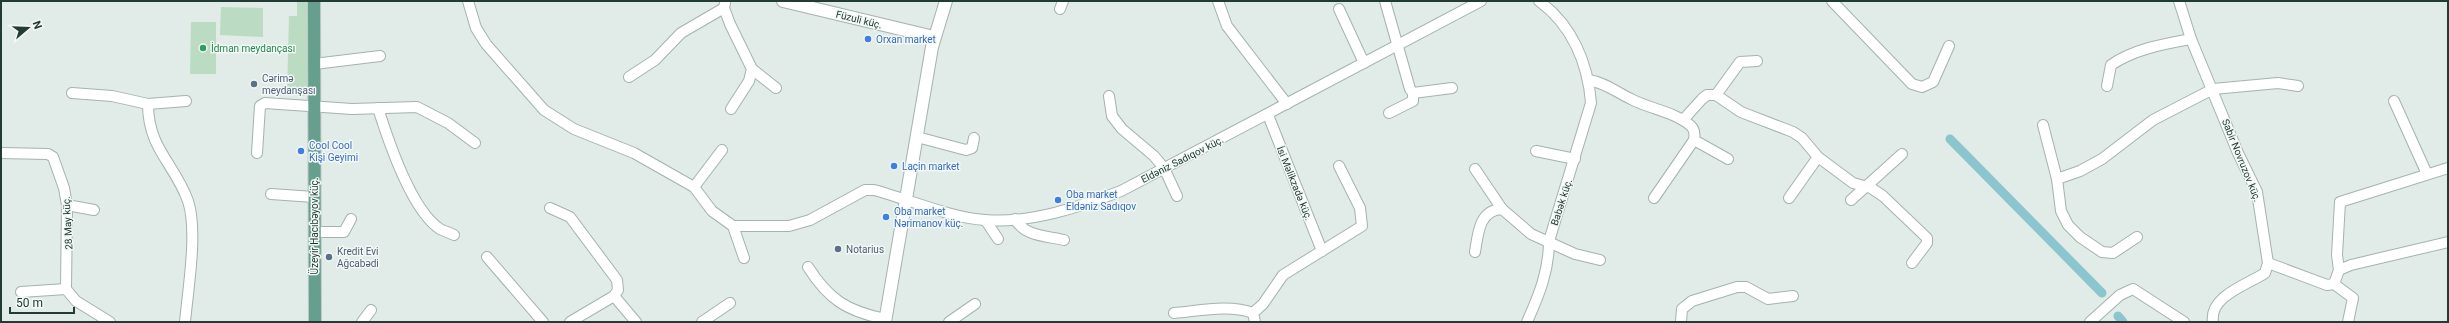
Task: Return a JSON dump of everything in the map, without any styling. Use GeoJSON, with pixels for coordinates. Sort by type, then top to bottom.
{"type":"FeatureCollection","features":[{"type":"Feature","properties":{"kind":"main road","name":"Üzeyir Hacıbəyov küç."},"geometry":{"type":"LineString","coordinates":[[314,1],[315,322]]}},
{"type":"Feature","properties":{"kind":"street"},"geometry":{"type":"LineString","coordinates":[[468,1],[476,28],[486,44],[544,110],[574,129],[634,152],[694,187],[712,210],[733,226],[744,258]]}},
{"type":"Feature","properties":{"kind":"street","name":"Füzuli küç."},"geometry":{"type":"LineString","coordinates":[[784,1],[934,37]]}},
{"type":"Feature","properties":{"kind":"street"},"geometry":{"type":"LineString","coordinates":[[808,267],[821,288],[845,307],[861,314],[885,320],[934,37],[946,1]]}},
{"type":"Feature","properties":{"kind":"street"},"geometry":{"type":"LineString","coordinates":[[1385,1],[1396,46],[1410,89],[1414,93]]}},
{"type":"Feature","properties":{"kind":"street","name":"Eldəniz Sadıqov küç."},"geometry":{"type":"LineString","coordinates":[[733,226],[789,226],[810,220],[865,190],[874,190],[907,198],[968,218],[986,221],[1015,219],[1059,212],[1084,205],[1121,191],[1268,115],[1481,1]]}},
{"type":"Feature","properties":{"kind":"street","name":"Babək küç."},"geometry":{"type":"LineString","coordinates":[[1526,322],[1544,282],[1549,261],[1549,241],[1575,159],[1590,102],[1589,80],[1576,44],[1565,24],[1539,1]]}},
{"type":"Feature","properties":{"kind":"street"},"geometry":{"type":"LineString","coordinates":[[1832,1],[1912,84],[1922,87],[1933,82],[1949,46]]}},
{"type":"Feature","properties":{"kind":"street","name":"Sabir Novruzov küç."},"geometry":{"type":"LineString","coordinates":[[2179,1],[2191,39],[2213,89],[2238,153],[2257,192],[2268,263]]}},
{"type":"Feature","properties":{"kind":"street"},"geometry":{"type":"LineString","coordinates":[[1220,2],[1230,30],[1287,104]]}},
{"type":"Feature","properties":{"kind":"street"},"geometry":{"type":"LineString","coordinates":[[629,77],[656,60],[682,33],[724,4],[752,69],[776,88]]}},
{"type":"Feature","properties":{"kind":"street"},"geometry":{"type":"LineString","coordinates":[[1339,9],[1364,63]]}},
{"type":"Feature","properties":{"kind":"street"},"geometry":{"type":"LineString","coordinates":[[2107,86],[2111,65],[2118,60],[2157,45],[2191,39]]}},
{"type":"Feature","properties":{"kind":"street"},"geometry":{"type":"LineString","coordinates":[[314,64],[380,56]]}},
{"type":"Feature","properties":{"kind":"street"},"geometry":{"type":"LineString","coordinates":[[1716,95],[1740,62],[1757,61]]}},
{"type":"Feature","properties":{"kind":"street"},"geometry":{"type":"LineString","coordinates":[[730,109],[749,81],[752,69]]}},
{"type":"Feature","properties":{"kind":"street"},"geometry":{"type":"LineString","coordinates":[[1589,80],[1611,86],[1630,99],[1683,120],[1692,127],[1695,133],[1694,140],[1654,198]]}},
{"type":"Feature","properties":{"kind":"street"},"geometry":{"type":"LineString","coordinates":[[2057,179],[2080,171],[2102,159],[2153,120],[2213,89],[2278,83],[2298,86]]}},
{"type":"Feature","properties":{"kind":"street"},"geometry":{"type":"LineString","coordinates":[[1414,93],[1452,88]]}},
{"type":"Feature","properties":{"kind":"street"},"geometry":{"type":"LineString","coordinates":[[72,93],[112,96],[148,104],[186,101]]}},
{"type":"Feature","properties":{"kind":"street"},"geometry":{"type":"LineString","coordinates":[[1389,114],[1413,101],[1414,93]]}},
{"type":"Feature","properties":{"kind":"street"},"geometry":{"type":"LineString","coordinates":[[1683,120],[1707,95],[1716,95],[1741,112],[1793,132],[1802,138],[1818,157],[1853,183],[1866,187],[1883,196],[1927,238],[1927,243],[1912,263]]}},
{"type":"Feature","properties":{"kind":"street"},"geometry":{"type":"LineString","coordinates":[[1109,96],[1112,116],[1122,129],[1154,156],[1164,168],[1177,196]]}},
{"type":"Feature","properties":{"kind":"street"},"geometry":{"type":"LineString","coordinates":[[2394,101],[2427,174]]}},
{"type":"Feature","properties":{"kind":"street"},"geometry":{"type":"LineString","coordinates":[[257,153],[260,106],[265,103],[352,109],[417,107],[448,123],[475,143]]}},
{"type":"Feature","properties":{"kind":"street"},"geometry":{"type":"LineString","coordinates":[[148,104],[151,131],[188,201],[191,218],[185,322]]}},
{"type":"Feature","properties":{"kind":"street"},"geometry":{"type":"LineString","coordinates":[[378,108],[392,154],[419,205],[440,228],[454,235]]}},
{"type":"Feature","properties":{"kind":"street","name":"İsi Məlikzadə küç."},"geometry":{"type":"LineString","coordinates":[[1268,115],[1322,251]]}},
{"type":"Feature","properties":{"kind":"street"},"geometry":{"type":"LineString","coordinates":[[2043,125],[2057,179],[2061,211],[2068,225],[2080,237],[2102,252],[2113,253],[2137,237]]}},
{"type":"Feature","properties":{"kind":"street"},"geometry":{"type":"LineString","coordinates":[[917,137],[966,150],[972,148],[974,138]]}},
{"type":"Feature","properties":{"kind":"street"},"geometry":{"type":"LineString","coordinates":[[1694,140],[1728,159]]}},
{"type":"Feature","properties":{"kind":"street"},"geometry":{"type":"LineString","coordinates":[[694,187],[722,150]]}},
{"type":"Feature","properties":{"kind":"street"},"geometry":{"type":"LineString","coordinates":[[1536,151],[1575,159]]}},
{"type":"Feature","properties":{"kind":"street","name":"28 May küç."},"geometry":{"type":"LineString","coordinates":[[1,153],[48,154],[53,157],[64,188],[67,205],[66,289]]}},
{"type":"Feature","properties":{"kind":"street"},"geometry":{"type":"LineString","coordinates":[[1851,200],[1902,154]]}},
{"type":"Feature","properties":{"kind":"street"},"geometry":{"type":"LineString","coordinates":[[1789,198],[1818,157]]}},
{"type":"Feature","properties":{"kind":"street"},"geometry":{"type":"LineString","coordinates":[[1174,313],[1242,309],[1254,317],[1283,275],[1362,226],[1360,208],[1339,166]]}},
{"type":"Feature","properties":{"kind":"street"},"geometry":{"type":"LineString","coordinates":[[2334,284],[2339,270],[2337,255],[2340,202],[2448,168]]}},
{"type":"Feature","properties":{"kind":"street"},"geometry":{"type":"LineString","coordinates":[[1474,169],[1502,209],[1523,229],[1575,254],[1600,260]]}},
{"type":"Feature","properties":{"kind":"street"},"geometry":{"type":"LineString","coordinates":[[271,194],[314,197]]}},
{"type":"Feature","properties":{"kind":"street"},"geometry":{"type":"LineString","coordinates":[[67,205],[94,210]]}},
{"type":"Feature","properties":{"kind":"street"},"geometry":{"type":"LineString","coordinates":[[550,208],[570,217],[579,227],[617,280],[618,290],[614,296],[570,322]]}},
{"type":"Feature","properties":{"kind":"street"},"geometry":{"type":"LineString","coordinates":[[1475,252],[1480,223],[1489,213],[1502,209]]}},
{"type":"Feature","properties":{"kind":"street"},"geometry":{"type":"LineString","coordinates":[[314,232],[344,232],[351,219]]}},
{"type":"Feature","properties":{"kind":"street"},"geometry":{"type":"LineString","coordinates":[[1015,219],[1020,228],[1027,232],[1064,240]]}},
{"type":"Feature","properties":{"kind":"street"},"geometry":{"type":"LineString","coordinates":[[986,221],[998,240]]}},
{"type":"Feature","properties":{"kind":"street"},"geometry":{"type":"LineString","coordinates":[[2339,270],[2351,265],[2448,242]]}},
{"type":"Feature","properties":{"kind":"street"},"geometry":{"type":"LineString","coordinates":[[487,257],[543,322]]}},
{"type":"Feature","properties":{"kind":"street"},"geometry":{"type":"LineString","coordinates":[[2213,322],[2213,309],[2219,300],[2265,273],[2268,263],[2327,285],[2334,284],[2353,298],[2354,304],[2348,322]]}},
{"type":"Feature","properties":{"kind":"street"},"geometry":{"type":"LineString","coordinates":[[1681,322],[1682,308],[1692,301],[1737,287],[1746,287],[1768,299],[1793,296]]}},
{"type":"Feature","properties":{"kind":"street"},"geometry":{"type":"LineString","coordinates":[[21,292],[66,289],[76,301],[110,322]]}},
{"type":"Feature","properties":{"kind":"street"},"geometry":{"type":"LineString","coordinates":[[2090,322],[2120,295],[2133,289],[2184,322]]}},
{"type":"Feature","properties":{"kind":"street"},"geometry":{"type":"LineString","coordinates":[[614,296],[636,322]]}},
{"type":"Feature","properties":{"kind":"street"},"geometry":{"type":"LineString","coordinates":[[702,322],[730,303]]}},
{"type":"Feature","properties":{"kind":"street"},"geometry":{"type":"LineString","coordinates":[[949,322],[975,304]]}},
{"type":"Feature","properties":{"kind":"street"},"geometry":{"type":"LineString","coordinates":[[362,322],[371,310]]}},
{"type":"Feature","properties":{"kind":"green space"},"geometry":{"type":"Polygon","coordinates":[[[297,1],[309,1],[309,96],[287,95],[289,16],[297,16],[297,1]]]}},
{"type":"Feature","properties":{"kind":"green space"},"geometry":{"type":"Polygon","coordinates":[[[221,7],[263,8],[263,37],[220,35],[221,7]]]}},
{"type":"Feature","properties":{"kind":"green space","name":"İdman meydançası"},"geometry":{"type":"Polygon","coordinates":[[[191,22],[216,22],[216,74],[190,74],[191,22]]]}},
{"type":"Feature","properties":{"kind":"waterway"},"geometry":{"type":"LineString","coordinates":[[1950,139],[2102,293]]}},
{"type":"Feature","properties":{"kind":"waterway"},"geometry":{"type":"LineString","coordinates":[[2118,316],[2123,322]]}},
{"type":"Feature","properties":{"kind":"place","name":"Orxan market"},"geometry":{"type":"Point","coordinates":[868,39]}},
{"type":"Feature","properties":{"kind":"place","name":"İdman meydançası"},"geometry":{"type":"Point","coordinates":[203,48]}},
{"type":"Feature","properties":{"kind":"place","name":"Cərimə meydanşası"},"geometry":{"type":"Point","coordinates":[254,84]}},
{"type":"Feature","properties":{"kind":"place","name":"Cool Cool Kişi Geyimi"},"geometry":{"type":"Point","coordinates":[301,151]}},
{"type":"Feature","properties":{"kind":"place","name":"Laçin market"},"geometry":{"type":"Point","coordinates":[894,166]}},
{"type":"Feature","properties":{"kind":"place","name":"Oba market Eldəniz Sadıqov"},"geometry":{"type":"Point","coordinates":[1058,200]}},
{"type":"Feature","properties":{"kind":"place","name":"Oba market Nərimanov küç."},"geometry":{"type":"Point","coordinates":[886,217]}},
{"type":"Feature","properties":{"kind":"place","name":"Notarius"},"geometry":{"type":"Point","coordinates":[838,249]}},
{"type":"Feature","properties":{"kind":"place","name":"Kredit Evi Ağcabədi"},"geometry":{"type":"Point","coordinates":[329,257]}}]}
